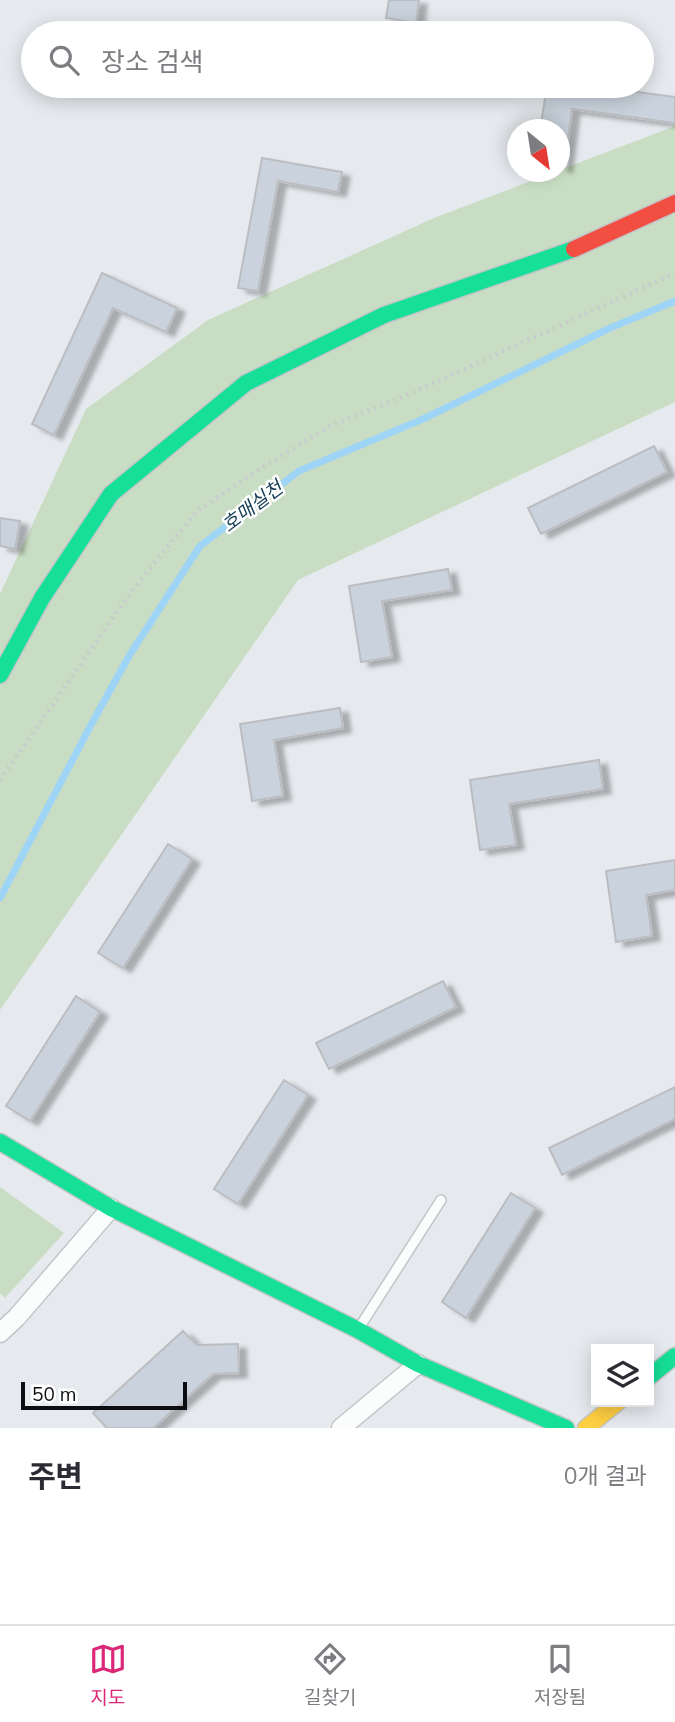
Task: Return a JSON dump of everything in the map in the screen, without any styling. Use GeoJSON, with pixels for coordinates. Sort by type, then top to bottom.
{"type":"FeatureCollection","features":[{"type":"Feature","properties":{"kind":"street"},"geometry":{"type":"LineString","coordinates":[[0,676],[42,598],[111,494],[246,383],[384,315],[572,250],[675,203]]}},
{"type":"Feature","properties":{"kind":"street"},"geometry":{"type":"LineString","coordinates":[[0,1142],[111,1208],[358,1330],[418,1364],[566,1428]]}},
{"type":"Feature","properties":{"kind":"street"},"geometry":{"type":"LineString","coordinates":[[0,1333],[111,1208]]}},
{"type":"Feature","properties":{"kind":"street"},"geometry":{"type":"LineString","coordinates":[[654,1373],[675,1356]]}},
{"type":"Feature","properties":{"kind":"street"},"geometry":{"type":"LineString","coordinates":[[341,1428],[418,1364]]}},
{"type":"Feature","properties":{"kind":"street"},"geometry":{"type":"LineString","coordinates":[[586,1428],[612,1407]]}},
{"type":"Feature","properties":{"kind":"lane"},"geometry":{"type":"LineString","coordinates":[[358,1330],[441,1200]]}},
{"type":"Feature","properties":{"kind":"path"},"geometry":{"type":"LineString","coordinates":[[0,780],[134,588],[197,511],[330,426],[407,395],[675,273]]}},
{"type":"Feature","properties":{"kind":"green space"},"geometry":{"type":"Polygon","coordinates":[[[675,126],[675,402],[298,580],[0,1010],[0,594],[86,409],[208,320],[434,218],[528,182],[570,182],[570,166],[675,126]]]}},
{"type":"Feature","properties":{"kind":"green space"},"geometry":{"type":"Polygon","coordinates":[[[0,1187],[64,1233],[5,1298],[0,1293],[0,1187]]]}},
{"type":"Feature","properties":{"kind":"building"},"geometry":{"type":"Polygon","coordinates":[[[389,0],[419,0],[416,21],[386,18],[389,0]]]}},
{"type":"Feature","properties":{"kind":"building"},"geometry":{"type":"Polygon","coordinates":[[[654,94],[675,97],[675,123],[572,109],[570,124],[570,119],[542,119],[545,98],[654,98],[654,94]]]}},
{"type":"Feature","properties":{"kind":"building"},"geometry":{"type":"Polygon","coordinates":[[[262,158],[342,172],[338,192],[278,181],[258,291],[238,288],[262,158]]]}},
{"type":"Feature","properties":{"kind":"building"},"geometry":{"type":"Polygon","coordinates":[[[102,273],[177,308],[166,332],[113,308],[54,435],[32,424],[102,273]]]}},
{"type":"Feature","properties":{"kind":"building"},"geometry":{"type":"Polygon","coordinates":[[[654,446],[667,472],[541,534],[528,508],[654,446]]]}},
{"type":"Feature","properties":{"kind":"building"},"geometry":{"type":"Polygon","coordinates":[[[0,518],[20,521],[15,549],[0,546],[0,518]]]}},
{"type":"Feature","properties":{"kind":"building"},"geometry":{"type":"Polygon","coordinates":[[[448,569],[452,590],[382,601],[392,657],[361,662],[349,586],[448,569]]]}},
{"type":"Feature","properties":{"kind":"building"},"geometry":{"type":"Polygon","coordinates":[[[340,708],[343,728],[274,740],[283,796],[252,801],[240,724],[340,708]]]}},
{"type":"Feature","properties":{"kind":"building"},"geometry":{"type":"Polygon","coordinates":[[[599,760],[603,789],[509,804],[516,845],[480,850],[470,780],[599,760]]]}},
{"type":"Feature","properties":{"kind":"building"},"geometry":{"type":"Polygon","coordinates":[[[168,844],[192,859],[123,968],[98,953],[168,844]]]}},
{"type":"Feature","properties":{"kind":"building"},"geometry":{"type":"Polygon","coordinates":[[[675,860],[675,890],[646,895],[652,936],[616,942],[606,871],[675,860]]]}},
{"type":"Feature","properties":{"kind":"building"},"geometry":{"type":"Polygon","coordinates":[[[443,981],[456,1007],[329,1069],[316,1043],[443,981]]]}},
{"type":"Feature","properties":{"kind":"building"},"geometry":{"type":"Polygon","coordinates":[[[76,996],[100,1012],[30,1121],[6,1106],[76,996]]]}},
{"type":"Feature","properties":{"kind":"building"},"geometry":{"type":"Polygon","coordinates":[[[284,1080],[308,1095],[238,1204],[214,1189],[284,1080]]]}},
{"type":"Feature","properties":{"kind":"building"},"geometry":{"type":"Polygon","coordinates":[[[675,1087],[675,1119],[562,1175],[549,1148],[675,1087]]]}},
{"type":"Feature","properties":{"kind":"building"},"geometry":{"type":"Polygon","coordinates":[[[511,1193],[535,1208],[466,1318],[442,1302],[511,1193]]]}},
{"type":"Feature","properties":{"kind":"building"},"geometry":{"type":"Polygon","coordinates":[[[183,1331],[197,1345],[238,1344],[239,1373],[213,1374],[153,1428],[107,1428],[93,1413],[183,1331]]]}},
{"type":"Feature","properties":{"kind":"waterway","name":"호매실천"},"geometry":{"type":"LineString","coordinates":[[0,898],[129,656],[200,546],[299,471],[423,419],[610,328],[675,301]]}},
{"type":"Feature","properties":{"kind":"traffic: fast"},"geometry":{"type":"LineString","coordinates":[[0,675],[42,598],[111,494],[246,383],[384,315],[574,249]]}},
{"type":"Feature","properties":{"kind":"traffic: fast"},"geometry":{"type":"LineString","coordinates":[[0,1142],[111,1208],[358,1330],[418,1364],[566,1428]]}},
{"type":"Feature","properties":{"kind":"traffic: fast"},"geometry":{"type":"LineString","coordinates":[[654,1373],[675,1356]]}},
{"type":"Feature","properties":{"kind":"traffic: slow"},"geometry":{"type":"LineString","coordinates":[[586,1428],[612,1407]]}},
{"type":"Feature","properties":{"kind":"traffic: jam"},"geometry":{"type":"LineString","coordinates":[[574,249],[675,203]]}}]}
